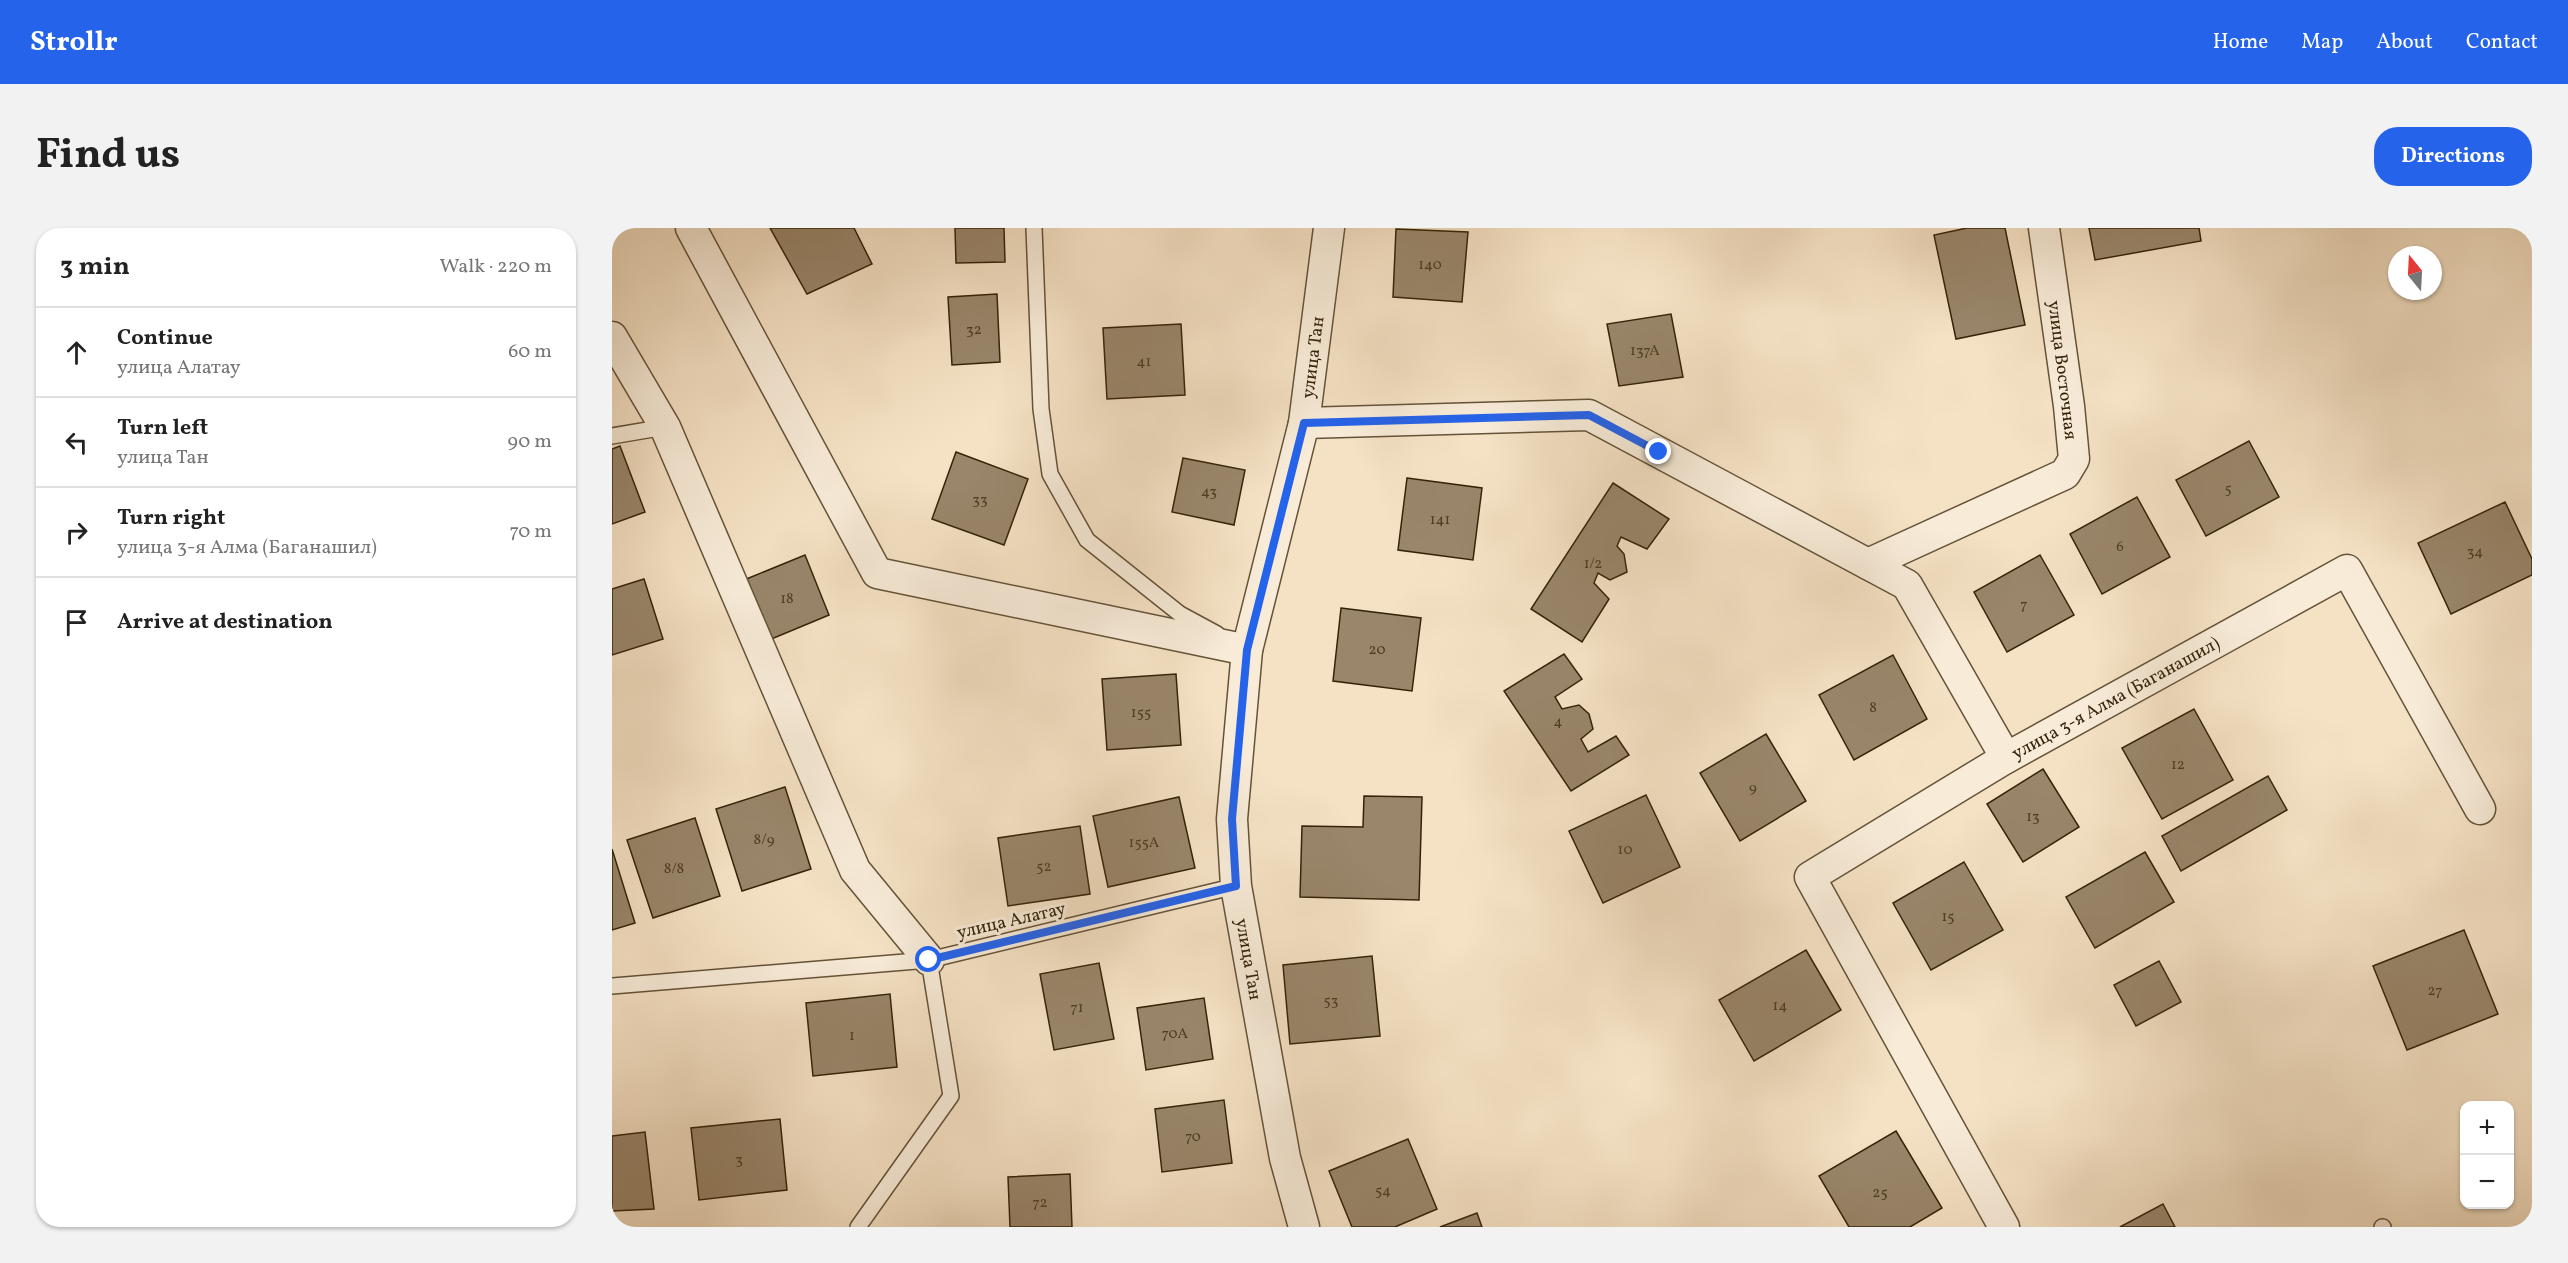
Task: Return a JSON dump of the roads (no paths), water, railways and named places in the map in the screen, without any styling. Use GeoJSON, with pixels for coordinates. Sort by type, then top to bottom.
{"type":"FeatureCollection","features":[{"type":"Feature","properties":{"kind":"street"},"geometry":{"type":"LineString","coordinates":[[691,228],[877,573],[1247,650]]}},
{"type":"Feature","properties":{"kind":"street","name":"улица Тан"},"geometry":{"type":"LineString","coordinates":[[1304,1227],[1285,1158],[1236,886],[1232,819],[1247,650],[1304,423],[1329,228]]}},
{"type":"Feature","properties":{"kind":"street","name":"улица Восточная"},"geometry":{"type":"LineString","coordinates":[[1868,564],[2065,474],[2074,459],[2070,406],[2044,228]]}},
{"type":"Feature","properties":{"kind":"street"},"geometry":{"type":"LineString","coordinates":[[612,337],[665,427],[855,870],[929,960]]}},
{"type":"Feature","properties":{"kind":"street","name":"улица 3-я Алма (Баганашил)"},"geometry":{"type":"LineString","coordinates":[[1304,423],[1589,415],[1907,585],[2006,758],[2347,570],[2480,809]]}},
{"type":"Feature","properties":{"kind":"street"},"geometry":{"type":"LineString","coordinates":[[2004,1227],[1810,877],[2006,758]]}},
{"type":"Feature","properties":{"kind":"lane"},"geometry":{"type":"LineString","coordinates":[[1034,228],[1041,409],[1050,474],[1087,540],[1180,614],[1247,650]]}},
{"type":"Feature","properties":{"kind":"lane"},"geometry":{"type":"LineString","coordinates":[[612,436],[665,427]]}},
{"type":"Feature","properties":{"kind":"lane","name":"улица Алатау"},"geometry":{"type":"LineString","coordinates":[[612,986],[929,960],[1236,886]]}},
{"type":"Feature","properties":{"kind":"lane"},"geometry":{"type":"LineString","coordinates":[[858,1227],[951,1096],[929,960]]}}]}
